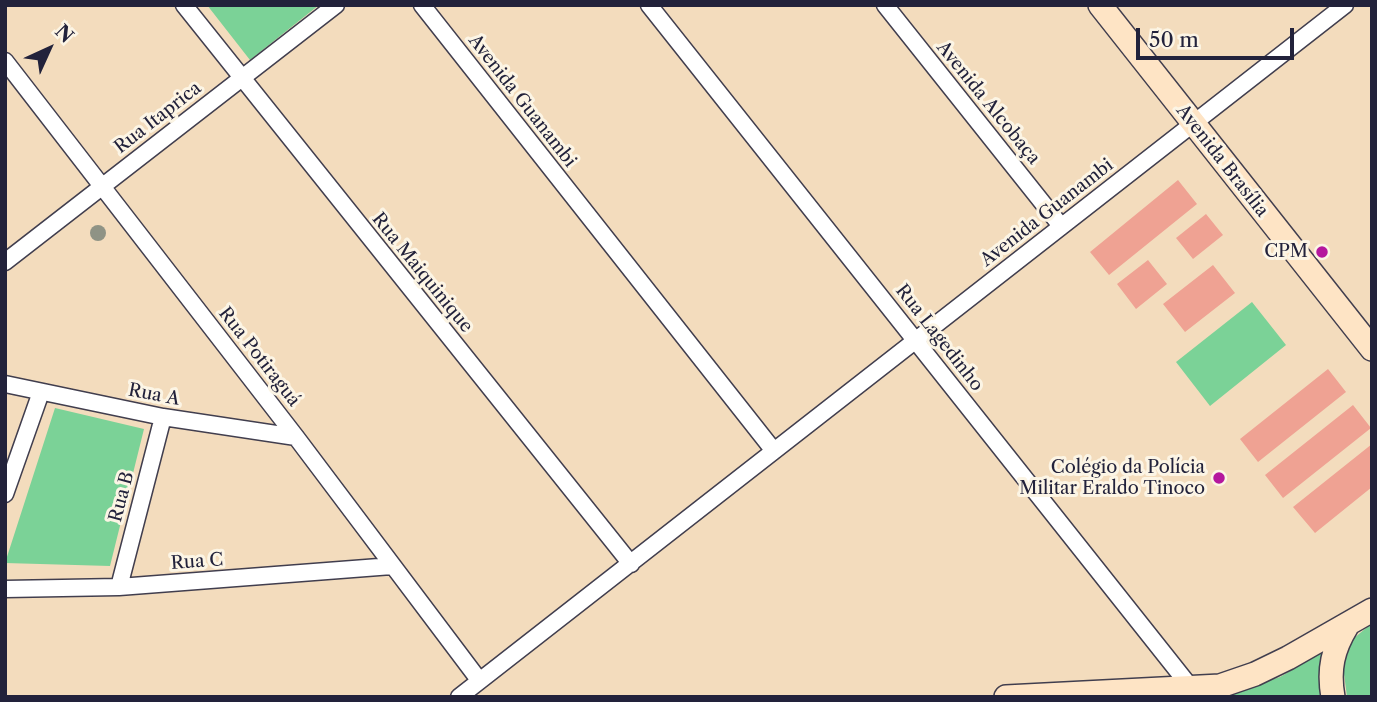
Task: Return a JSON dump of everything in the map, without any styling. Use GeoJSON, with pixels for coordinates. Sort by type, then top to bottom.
{"type":"FeatureCollection","features":[{"type":"Feature","properties":{"kind":"street","name":"Rua Maiquinique"},"geometry":{"type":"LineString","coordinates":[[184,5],[631,564]]}},
{"type":"Feature","properties":{"kind":"street","name":"Rua Itaprica"},"geometry":{"type":"LineString","coordinates":[[5,262],[336,5]]}},
{"type":"Feature","properties":{"kind":"street","name":"Avenida Guanambi"},"geometry":{"type":"LineString","coordinates":[[422,5],[774,451]]}},
{"type":"Feature","properties":{"kind":"street","name":"Rua Lagedinho"},"geometry":{"type":"LineString","coordinates":[[649,5],[917,340],[1193,693]]}},
{"type":"Feature","properties":{"kind":"street","name":"Avenida Alcobaça"},"geometry":{"type":"LineString","coordinates":[[886,5],[1061,226]]}},
{"type":"Feature","properties":{"kind":"street","name":"Avenida Brasília"},"geometry":{"type":"LineString","coordinates":[[1100,5],[1372,349]]}},
{"type":"Feature","properties":{"kind":"street","name":"Avenida Guanambi"},"geometry":{"type":"LineString","coordinates":[[459,697],[1345,5]]}},
{"type":"Feature","properties":{"kind":"street","name":"Rua Potiraguá"},"geometry":{"type":"LineString","coordinates":[[5,61],[296,437],[479,680]]}},
{"type":"Feature","properties":{"kind":"street","name":"Rua A"},"geometry":{"type":"LineString","coordinates":[[5,384],[163,417],[296,437]]}},
{"type":"Feature","properties":{"kind":"street"},"geometry":{"type":"LineString","coordinates":[[5,494],[41,392]]}},
{"type":"Feature","properties":{"kind":"street","name":"Rua B"},"geometry":{"type":"LineString","coordinates":[[119,587],[163,417]]}},
{"type":"Feature","properties":{"kind":"street","name":"Rua C"},"geometry":{"type":"LineString","coordinates":[[5,589],[119,587],[392,566]]}},
{"type":"Feature","properties":{"kind":"street"},"geometry":{"type":"LineString","coordinates":[[1006,697],[1193,693],[1255,674],[1298,653],[1372,610]]}},
{"type":"Feature","properties":{"kind":"street"},"geometry":{"type":"LineString","coordinates":[[1333,697],[1330,681],[1331,661],[1337,642],[1347,626]]}},
{"type":"Feature","properties":{"kind":"green space"},"geometry":{"type":"Polygon","coordinates":[[[207,5],[319,5],[250,60],[207,5]]]}},
{"type":"Feature","properties":{"kind":"green space"},"geometry":{"type":"Polygon","coordinates":[[[1252,302],[1286,345],[1210,406],[1176,362],[1252,302]]]}},
{"type":"Feature","properties":{"kind":"green space"},"geometry":{"type":"Polygon","coordinates":[[[55,408],[144,429],[110,566],[5,563],[55,408]]]}},
{"type":"Feature","properties":{"kind":"green space"},"geometry":{"type":"Polygon","coordinates":[[[1372,623],[1372,697],[1347,697],[1343,666],[1353,639],[1372,623]]]}},
{"type":"Feature","properties":{"kind":"green space"},"geometry":{"type":"Polygon","coordinates":[[[1326,650],[1328,697],[1224,695],[1280,677],[1326,650]]]}},
{"type":"Feature","properties":{"kind":"building"},"geometry":{"type":"Polygon","coordinates":[[[1178,180],[1197,204],[1109,275],[1090,252],[1178,180]]]}},
{"type":"Feature","properties":{"kind":"building"},"geometry":{"type":"Polygon","coordinates":[[[1206,214],[1223,235],[1193,259],[1176,238],[1206,214]]]}},
{"type":"Feature","properties":{"kind":"building"},"geometry":{"type":"Polygon","coordinates":[[[1148,260],[1167,284],[1136,309],[1117,284],[1148,260]]]}},
{"type":"Feature","properties":{"kind":"building"},"geometry":{"type":"Polygon","coordinates":[[[1213,265],[1235,293],[1185,332],[1163,304],[1213,265]]]}},
{"type":"Feature","properties":{"kind":"building"},"geometry":{"type":"Polygon","coordinates":[[[1328,369],[1346,392],[1258,462],[1240,439],[1328,369]]]}},
{"type":"Feature","properties":{"kind":"building"},"geometry":{"type":"Polygon","coordinates":[[[1353,405],[1371,428],[1283,498],[1265,475],[1353,405]]]}},
{"type":"Feature","properties":{"kind":"building"},"geometry":{"type":"Polygon","coordinates":[[[1372,444],[1372,487],[1315,533],[1293,507],[1372,444]]]}},
{"type":"Feature","properties":{"kind":"place","name":"CPM"},"geometry":{"type":"Point","coordinates":[1322,252]}},
{"type":"Feature","properties":{"kind":"place","name":"Colégio da Polícia Militar Eraldo Tinoco"},"geometry":{"type":"Point","coordinates":[1219,478]}}]}
